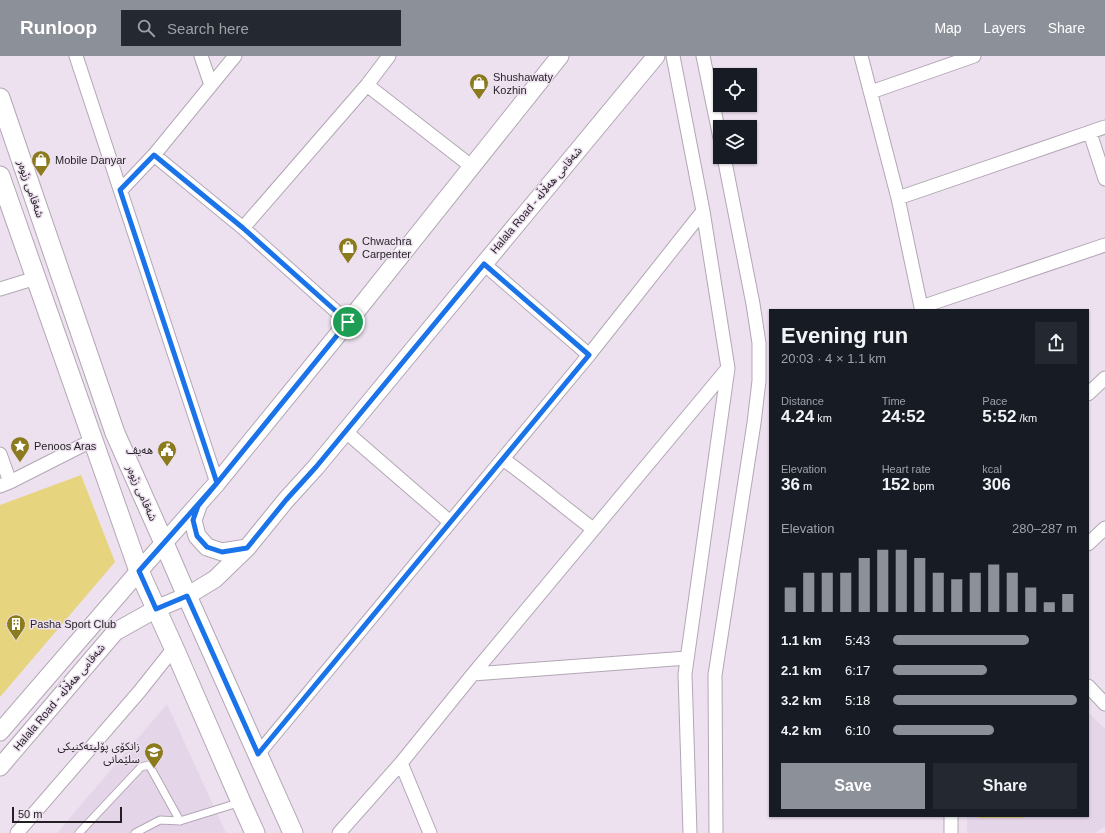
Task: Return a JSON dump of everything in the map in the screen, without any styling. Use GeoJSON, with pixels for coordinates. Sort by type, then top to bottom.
{"type":"FeatureCollection","features":[{"type":"Feature","properties":{"kind":"main road","name":"شەقامی زێوەر"},"geometry":{"type":"LineString","coordinates":[[0,98],[116,433],[293,833]]}},
{"type":"Feature","properties":{"kind":"main road"},"geometry":{"type":"LineString","coordinates":[[0,176],[139,571],[255,833]]}},
{"type":"Feature","properties":{"kind":"street"},"geometry":{"type":"LineString","coordinates":[[76,56],[217,483]]}},
{"type":"Feature","properties":{"kind":"street"},"geometry":{"type":"LineString","coordinates":[[201,56],[211,85]]}},
{"type":"Feature","properties":{"kind":"street"},"geometry":{"type":"LineString","coordinates":[[120,190],[154,155],[235,56]]}},
{"type":"Feature","properties":{"kind":"street"},"geometry":{"type":"LineString","coordinates":[[243,228],[367,84],[389,56]]}},
{"type":"Feature","properties":{"kind":"street","name":"Halala Road - شەقامی هەڵاڵە"},"geometry":{"type":"LineString","coordinates":[[0,732],[139,571],[198,506],[348,322],[560,56]]}},
{"type":"Feature","properties":{"kind":"street","name":"Halala Road - شەقامی هەڵاڵە"},"geometry":{"type":"LineString","coordinates":[[0,767],[115,632],[156,609],[187,596],[215,579],[247,548],[286,500],[316,467],[656,56]]}},
{"type":"Feature","properties":{"kind":"street"},"geometry":{"type":"LineString","coordinates":[[673,56],[703,211],[728,368],[685,674],[690,833]]}},
{"type":"Feature","properties":{"kind":"street"},"geometry":{"type":"LineString","coordinates":[[704,56],[716,120]]}},
{"type":"Feature","properties":{"kind":"street"},"geometry":{"type":"LineString","coordinates":[[861,56],[898,198],[921,308],[1105,245]]}},
{"type":"Feature","properties":{"kind":"street"},"geometry":{"type":"LineString","coordinates":[[870,92],[974,56]]}},
{"type":"Feature","properties":{"kind":"street"},"geometry":{"type":"LineString","coordinates":[[367,84],[471,166]]}},
{"type":"Feature","properties":{"kind":"street"},"geometry":{"type":"LineString","coordinates":[[898,198],[1105,127]]}},
{"type":"Feature","properties":{"kind":"street"},"geometry":{"type":"LineString","coordinates":[[1090,133],[1105,178]]}},
{"type":"Feature","properties":{"kind":"street"},"geometry":{"type":"LineString","coordinates":[[154,155],[243,228],[348,322]]}},
{"type":"Feature","properties":{"kind":"street"},"geometry":{"type":"LineString","coordinates":[[716,833],[715,675],[754,423],[759,381],[759,343],[753,304],[725,164]]}},
{"type":"Feature","properties":{"kind":"street"},"geometry":{"type":"LineString","coordinates":[[258,754],[589,355],[703,211]]}},
{"type":"Feature","properties":{"kind":"street"},"geometry":{"type":"LineString","coordinates":[[484,264],[589,355]]}},
{"type":"Feature","properties":{"kind":"street"},"geometry":{"type":"LineString","coordinates":[[0,289],[36,278]]}},
{"type":"Feature","properties":{"kind":"street"},"geometry":{"type":"LineString","coordinates":[[339,833],[401,763],[593,529],[728,368]]}},
{"type":"Feature","properties":{"kind":"street"},"geometry":{"type":"LineString","coordinates":[[1089,393],[1105,378]]}},
{"type":"Feature","properties":{"kind":"street"},"geometry":{"type":"LineString","coordinates":[[345,431],[450,522]]}},
{"type":"Feature","properties":{"kind":"street"},"geometry":{"type":"LineString","coordinates":[[0,454],[5,484],[93,440]]}},
{"type":"Feature","properties":{"kind":"street"},"geometry":{"type":"LineString","coordinates":[[503,459],[593,529]]}},
{"type":"Feature","properties":{"kind":"street"},"geometry":{"type":"LineString","coordinates":[[198,506],[193,520],[197,536],[207,547],[222,552],[247,548]]}},
{"type":"Feature","properties":{"kind":"street"},"geometry":{"type":"LineString","coordinates":[[1089,543],[1104,530]]}},
{"type":"Feature","properties":{"kind":"street"},"geometry":{"type":"LineString","coordinates":[[17,833],[139,692],[174,648]]}},
{"type":"Feature","properties":{"kind":"street"},"geometry":{"type":"LineString","coordinates":[[473,674],[688,658]]}},
{"type":"Feature","properties":{"kind":"street"},"geometry":{"type":"LineString","coordinates":[[1089,687],[1105,704]]}},
{"type":"Feature","properties":{"kind":"street"},"geometry":{"type":"LineString","coordinates":[[401,763],[430,833]]}},
{"type":"Feature","properties":{"kind":"street"},"geometry":{"type":"LineString","coordinates":[[951,817],[951,833]]}},
{"type":"Feature","properties":{"kind":"lane"},"geometry":{"type":"LineString","coordinates":[[79,833],[141,767],[149,765],[180,821]]}},
{"type":"Feature","properties":{"kind":"lane"},"geometry":{"type":"LineString","coordinates":[[135,833],[160,820],[180,821],[241,802]]}},
{"type":"Feature","properties":{"kind":"shaded area"},"geometry":{"type":"Polygon","coordinates":[[[81,475],[115,562],[0,697],[0,505],[81,475]]]}},
{"type":"Feature","properties":{"kind":"shaded area","name":"زانکۆی پۆلیتەکنیکی سلێمانی"},"geometry":{"type":"Polygon","coordinates":[[[167,704],[226,833],[57,833],[167,704]]]}},
{"type":"Feature","properties":{"kind":"shaded area"},"geometry":{"type":"Polygon","coordinates":[[[1089,713],[1105,729],[1105,826],[1096,833],[967,833],[967,817],[1089,817],[1089,713]]]}},
{"type":"Feature","properties":{"kind":"shaded area"},"geometry":{"type":"Polygon","coordinates":[[[978,817],[1023,817],[1023,818],[978,817]]]}},
{"type":"Feature","properties":{"kind":"place","name":"Shushawaty Kozhin"},"geometry":{"type":"Point","coordinates":[479,100]}},
{"type":"Feature","properties":{"kind":"place","name":"Mobile Danyar"},"geometry":{"type":"Point","coordinates":[41,177]}},
{"type":"Feature","properties":{"kind":"place","name":"Chwachra Carpenter"},"geometry":{"type":"Point","coordinates":[348,264]}},
{"type":"Feature","properties":{"kind":"place","name":"Penoos Aras"},"geometry":{"type":"Point","coordinates":[20,463]}},
{"type":"Feature","properties":{"kind":"place","name":"ھەیڤ"},"geometry":{"type":"Point","coordinates":[167,467]}},
{"type":"Feature","properties":{"kind":"place","name":"Pasha Sport Club"},"geometry":{"type":"Point","coordinates":[16,641]}},
{"type":"Feature","properties":{"kind":"place","name":"زانکۆی پۆلیتەکنیکی سلێمانی"},"geometry":{"type":"Point","coordinates":[154,769]}},
{"type":"Feature","properties":{"kind":"route"},"geometry":{"type":"LineString","coordinates":[[348,322],[217,483],[198,506],[139,571],[156,609],[187,596],[258,754],[589,355],[484,264],[247,548],[222,552],[207,547],[197,536],[193,520],[198,506],[217,483],[120,190],[154,155],[243,228],[348,322]]}}]}
